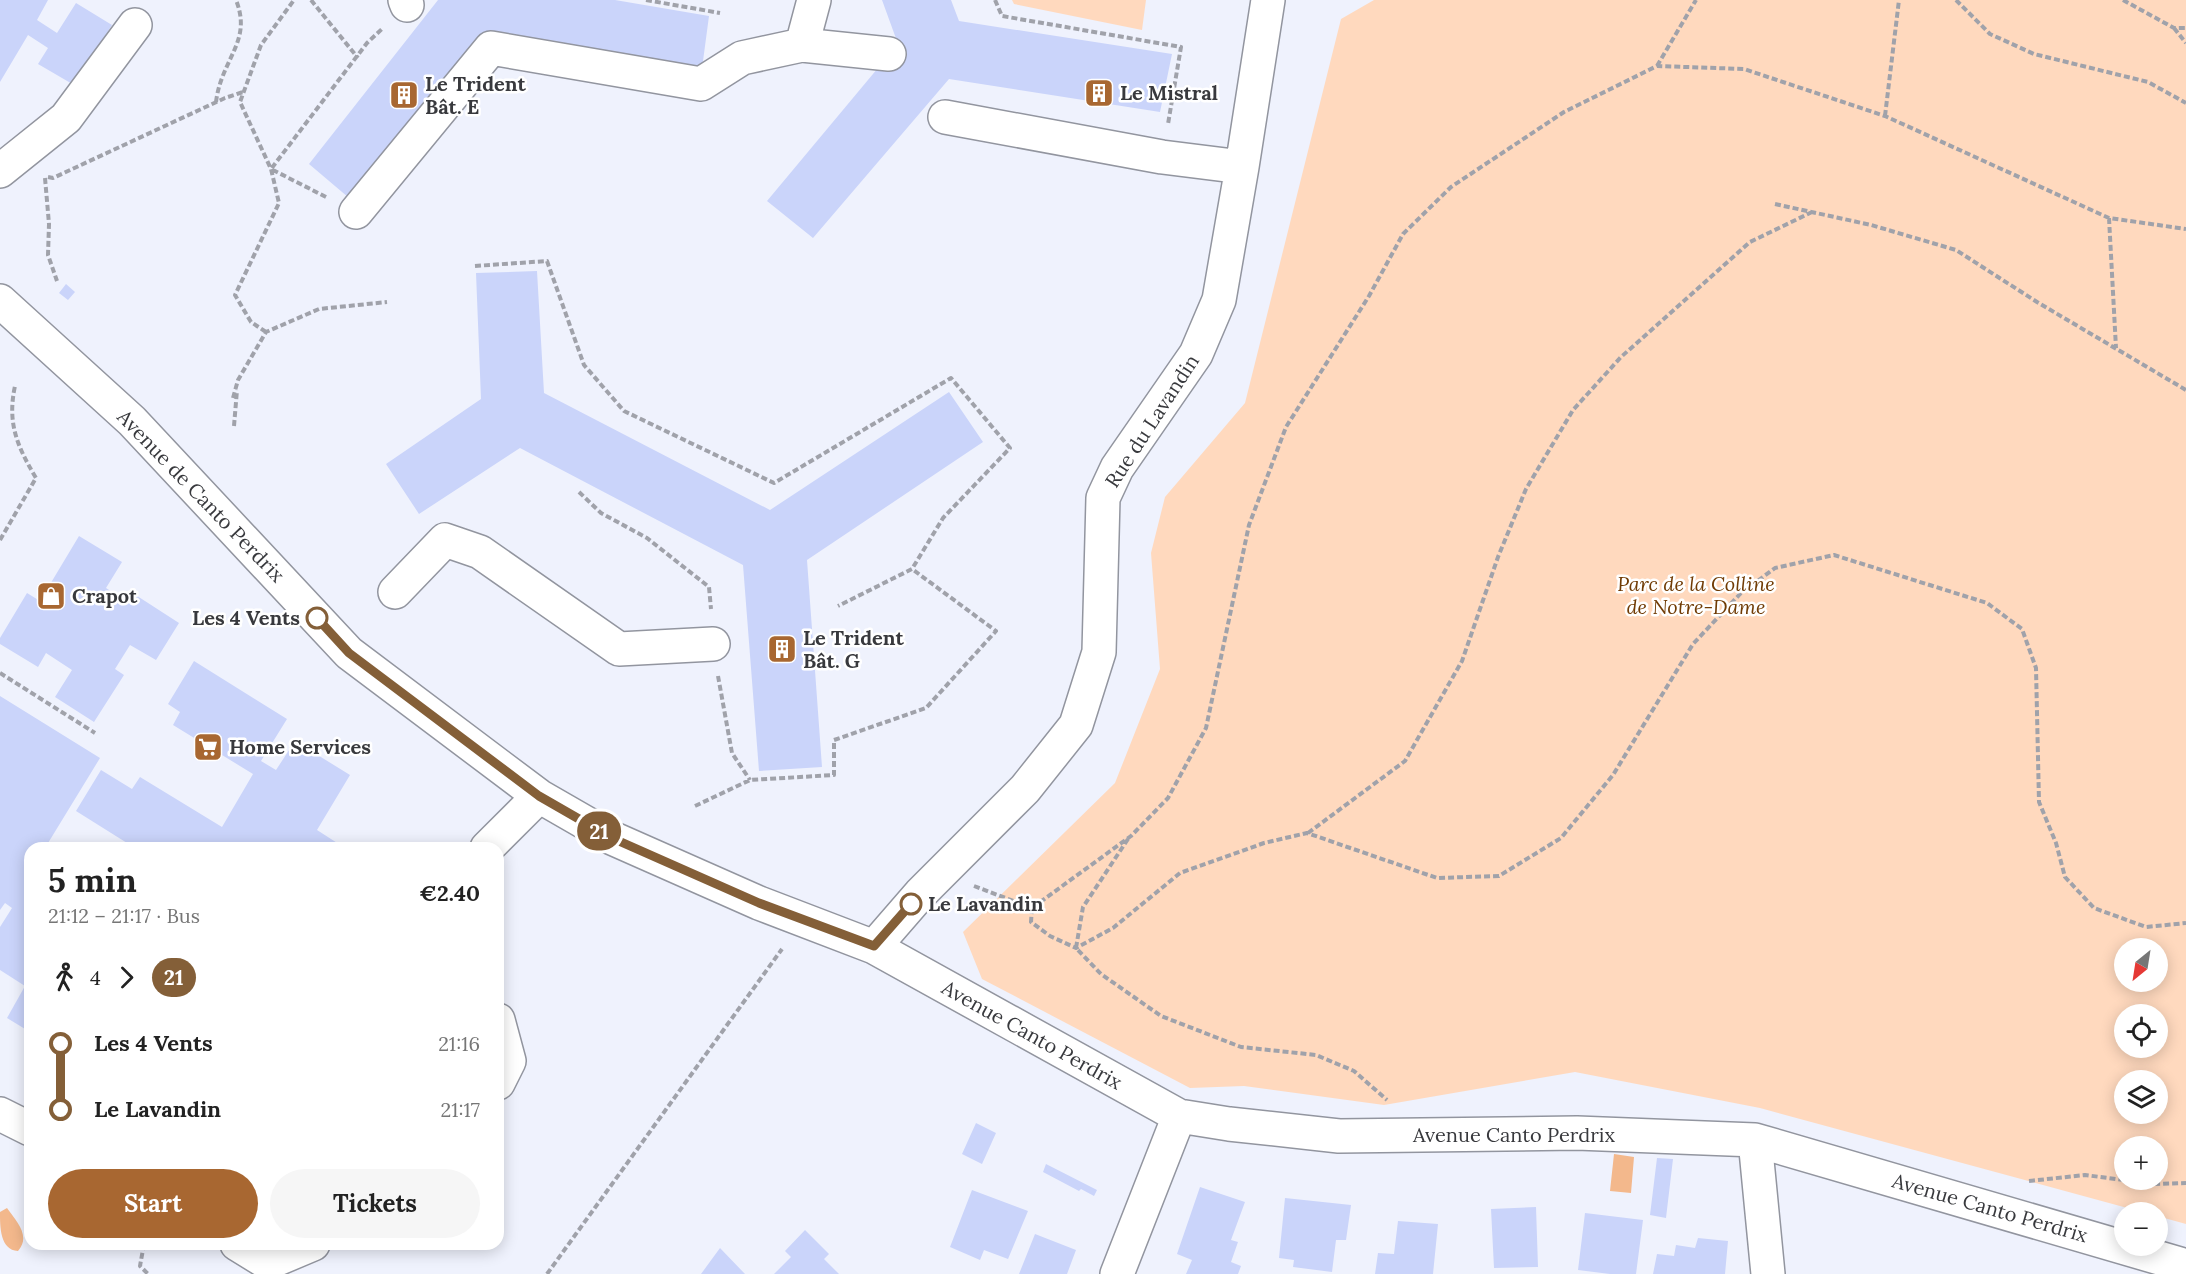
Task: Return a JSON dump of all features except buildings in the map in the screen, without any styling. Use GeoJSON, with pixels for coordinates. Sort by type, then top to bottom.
{"type":"FeatureCollection","features":[{"type":"Feature","properties":{"kind":"street"},"geometry":{"type":"LineString","coordinates":[[802,45],[814,0]]}},
{"type":"Feature","properties":{"kind":"street","name":"Rue du Lavandin"},"geometry":{"type":"LineString","coordinates":[[874,946],[920,894],[1025,789],[1076,725],[1099,652],[1103,498],[1117,468],[1196,354],[1219,300],[1268,0]]}},
{"type":"Feature","properties":{"kind":"street"},"geometry":{"type":"LineString","coordinates":[[0,171],[66,118],[135,25]]}},
{"type":"Feature","properties":{"kind":"street"},"geometry":{"type":"LineString","coordinates":[[356,212],[491,48],[701,84],[742,58],[802,45],[889,54]]}},
{"type":"Feature","properties":{"kind":"street"},"geometry":{"type":"LineString","coordinates":[[945,117],[1162,157],[1242,167]]}},
{"type":"Feature","properties":{"kind":"street","name":"Avenue de Canto Perdrix"},"geometry":{"type":"LineString","coordinates":[[0,301],[132,421],[349,653],[539,796],[612,838],[759,903],[874,946]]}},
{"type":"Feature","properties":{"kind":"street"},"geometry":{"type":"LineString","coordinates":[[395,592],[445,540],[480,552],[619,649],[713,644]]}},
{"type":"Feature","properties":{"kind":"street"},"geometry":{"type":"LineString","coordinates":[[493,842],[539,796]]}},
{"type":"Feature","properties":{"kind":"street","name":"Avenue Canto Perdrix"},"geometry":{"type":"LineString","coordinates":[[874,946],[1179,1116],[1339,1136],[1577,1132],[1755,1140],[2180,1264]]}},
{"type":"Feature","properties":{"kind":"street"},"geometry":{"type":"LineString","coordinates":[[504,1040],[510,1061],[504,1072]]}},
{"type":"Feature","properties":{"kind":"street"},"geometry":{"type":"LineString","coordinates":[[0,1114],[24,1125]]}},
{"type":"Feature","properties":{"kind":"street"},"geometry":{"type":"LineString","coordinates":[[1117,1274],[1179,1116]]}},
{"type":"Feature","properties":{"kind":"street"},"geometry":{"type":"LineString","coordinates":[[1755,1140],[1768,1274]]}},
{"type":"Feature","properties":{"kind":"street"},"geometry":{"type":"LineString","coordinates":[[246,1250],[267,1263],[298,1250]]}},
{"type":"Feature","properties":{"kind":"path"},"geometry":{"type":"LineString","coordinates":[[215,103],[221,79],[242,32],[240,10],[236,0]]}},
{"type":"Feature","properties":{"kind":"path"},"geometry":{"type":"LineString","coordinates":[[266,332],[251,322],[235,295],[279,203],[271,169],[240,102],[261,45],[294,0]]}},
{"type":"Feature","properties":{"kind":"path"},"geometry":{"type":"LineString","coordinates":[[311,0],[358,57]]}},
{"type":"Feature","properties":{"kind":"path"},"geometry":{"type":"LineString","coordinates":[[646,0],[720,13]]}},
{"type":"Feature","properties":{"kind":"path"},"geometry":{"type":"LineString","coordinates":[[995,0],[1002,16],[1181,47],[1162,157]]}},
{"type":"Feature","properties":{"kind":"path"},"geometry":{"type":"LineString","coordinates":[[1658,66],[1696,0]]}},
{"type":"Feature","properties":{"kind":"path"},"geometry":{"type":"LineString","coordinates":[[1885,116],[1899,0]]}},
{"type":"Feature","properties":{"kind":"path"},"geometry":{"type":"LineString","coordinates":[[1956,0],[1990,34],[2034,54],[2148,82],[2186,103]]}},
{"type":"Feature","properties":{"kind":"path"},"geometry":{"type":"LineString","coordinates":[[2123,0],[2174,28],[2186,43]]}},
{"type":"Feature","properties":{"kind":"path"},"geometry":{"type":"LineString","coordinates":[[2174,28],[2186,27]]}},
{"type":"Feature","properties":{"kind":"path"},"geometry":{"type":"LineString","coordinates":[[271,169],[367,43]]}},
{"type":"Feature","properties":{"kind":"path"},"geometry":{"type":"LineString","coordinates":[[1407,1135],[1391,1104],[1354,1071],[1316,1055],[1241,1047],[1161,1016],[1101,974],[1076,948],[1050,936],[1031,922],[1032,908],[1131,836],[1168,798],[1206,728],[1249,525],[1286,427],[1369,296],[1402,234],[1451,187],[1545,124],[1564,112],[1658,66],[1744,69],[1885,116],[2109,218],[2186,230]]}},
{"type":"Feature","properties":{"kind":"path"},"geometry":{"type":"LineString","coordinates":[[57,281],[48,255],[49,224],[45,176],[53,178],[215,103],[244,92]]}},
{"type":"Feature","properties":{"kind":"path"},"geometry":{"type":"LineString","coordinates":[[271,169],[356,212]]}},
{"type":"Feature","properties":{"kind":"path"},"geometry":{"type":"LineString","coordinates":[[1775,204],[1871,225],[1956,250],[2037,302],[2186,390]]}},
{"type":"Feature","properties":{"kind":"path"},"geometry":{"type":"LineString","coordinates":[[1076,948],[1113,928],[1180,873],[1264,843],[1307,833],[1405,761],[1462,661],[1498,557],[1526,489],[1573,410],[1621,357],[1750,242],[1812,212]]}},
{"type":"Feature","properties":{"kind":"path"},"geometry":{"type":"LineString","coordinates":[[2109,218],[2116,349]]}},
{"type":"Feature","properties":{"kind":"path"},"geometry":{"type":"LineString","coordinates":[[475,266],[547,261],[584,365],[624,411],[774,483],[951,378],[1010,448],[944,518],[912,569],[838,606]]}},
{"type":"Feature","properties":{"kind":"path"},"geometry":{"type":"LineString","coordinates":[[233,398],[238,380],[266,332],[319,309],[387,302]]}},
{"type":"Feature","properties":{"kind":"path"},"geometry":{"type":"LineString","coordinates":[[234,426],[238,380]]}},
{"type":"Feature","properties":{"kind":"path"},"geometry":{"type":"LineString","coordinates":[[0,540],[36,478],[12,429],[11,408],[15,386]]}},
{"type":"Feature","properties":{"kind":"path"},"geometry":{"type":"LineString","coordinates":[[579,492],[601,513],[647,538],[710,587],[713,644],[732,753],[750,780]]}},
{"type":"Feature","properties":{"kind":"path"},"geometry":{"type":"LineString","coordinates":[[1307,833],[1437,878],[1499,876],[1561,838],[1613,775],[1693,644],[1740,594],[1775,568],[1834,555],[1987,603],[2022,629],[2036,668],[2039,802],[2056,843],[2066,877],[2094,908],[2146,927],[2186,923]]}},
{"type":"Feature","properties":{"kind":"path"},"geometry":{"type":"LineString","coordinates":[[695,806],[750,780],[834,775],[834,741],[926,708],[996,631],[912,569]]}},
{"type":"Feature","properties":{"kind":"path"},"geometry":{"type":"LineString","coordinates":[[0,673],[95,733]]}},
{"type":"Feature","properties":{"kind":"path"},"geometry":{"type":"LineString","coordinates":[[1076,948],[1083,907],[1131,836]]}},
{"type":"Feature","properties":{"kind":"path"},"geometry":{"type":"LineString","coordinates":[[942,874],[1032,908]]}},
{"type":"Feature","properties":{"kind":"path"},"geometry":{"type":"LineString","coordinates":[[547,1274],[803,920]]}},
{"type":"Feature","properties":{"kind":"path"},"geometry":{"type":"LineString","coordinates":[[2021,1179],[2032,1182],[2085,1175],[2154,1184],[2186,1183]]}},
{"type":"Feature","properties":{"kind":"path"},"geometry":{"type":"LineString","coordinates":[[143,1250],[140,1266],[148,1274]]}},
{"type":"Feature","properties":{"kind":"green space"},"geometry":{"type":"Polygon","coordinates":[[[1012,0],[1146,0],[1142,30],[1014,4],[1012,0]]]}},
{"type":"Feature","properties":{"kind":"green space","name":"Parc de la Colline de Notre-Dame"},"geometry":{"type":"Polygon","coordinates":[[[1374,0],[2186,0],[2186,1224],[2168,1219],[2168,1202],[2114,1202],[2114,1204],[1760,1108],[1575,1072],[1384,1105],[1244,1086],[1190,1088],[982,979],[963,932],[1115,783],[1160,669],[1151,553],[1165,497],[1245,403],[1341,19],[1374,0]]]}},
{"type":"Feature","properties":{"kind":"shaded area"},"geometry":{"type":"Polygon","coordinates":[[[1614,1154],[1634,1157],[1631,1193],[1610,1191],[1614,1154]]]}},
{"type":"Feature","properties":{"kind":"shaded area"},"geometry":{"type":"Polygon","coordinates":[[[7,1208],[23,1234],[22,1245],[18,1251],[8,1247],[2,1237],[0,1212],[7,1208]]]}},
{"type":"Feature","properties":{"kind":"bus line","name":"21"},"geometry":{"type":"LineString","coordinates":[[317,618],[349,653],[539,796],[612,838],[759,903],[874,946],[911,904]]}},
{"type":"Feature","properties":{"kind":"place","name":"Le Mistral"},"geometry":{"type":"Point","coordinates":[1099,93]}},
{"type":"Feature","properties":{"kind":"place","name":"Le Trident Bât. E"},"geometry":{"type":"Point","coordinates":[404,95]}},
{"type":"Feature","properties":{"kind":"place","name":"Crapot"},"geometry":{"type":"Point","coordinates":[51,596]}},
{"type":"Feature","properties":{"kind":"place","name":"Les 4 Vents"},"geometry":{"type":"Point","coordinates":[317,618]}},
{"type":"Feature","properties":{"kind":"place","name":"Le Trident Bât. G"},"geometry":{"type":"Point","coordinates":[782,649]}},
{"type":"Feature","properties":{"kind":"place","name":"Home Services"},"geometry":{"type":"Point","coordinates":[208,747]}},
{"type":"Feature","properties":{"kind":"place","name":"Le Lavandin"},"geometry":{"type":"Point","coordinates":[911,904]}}]}
